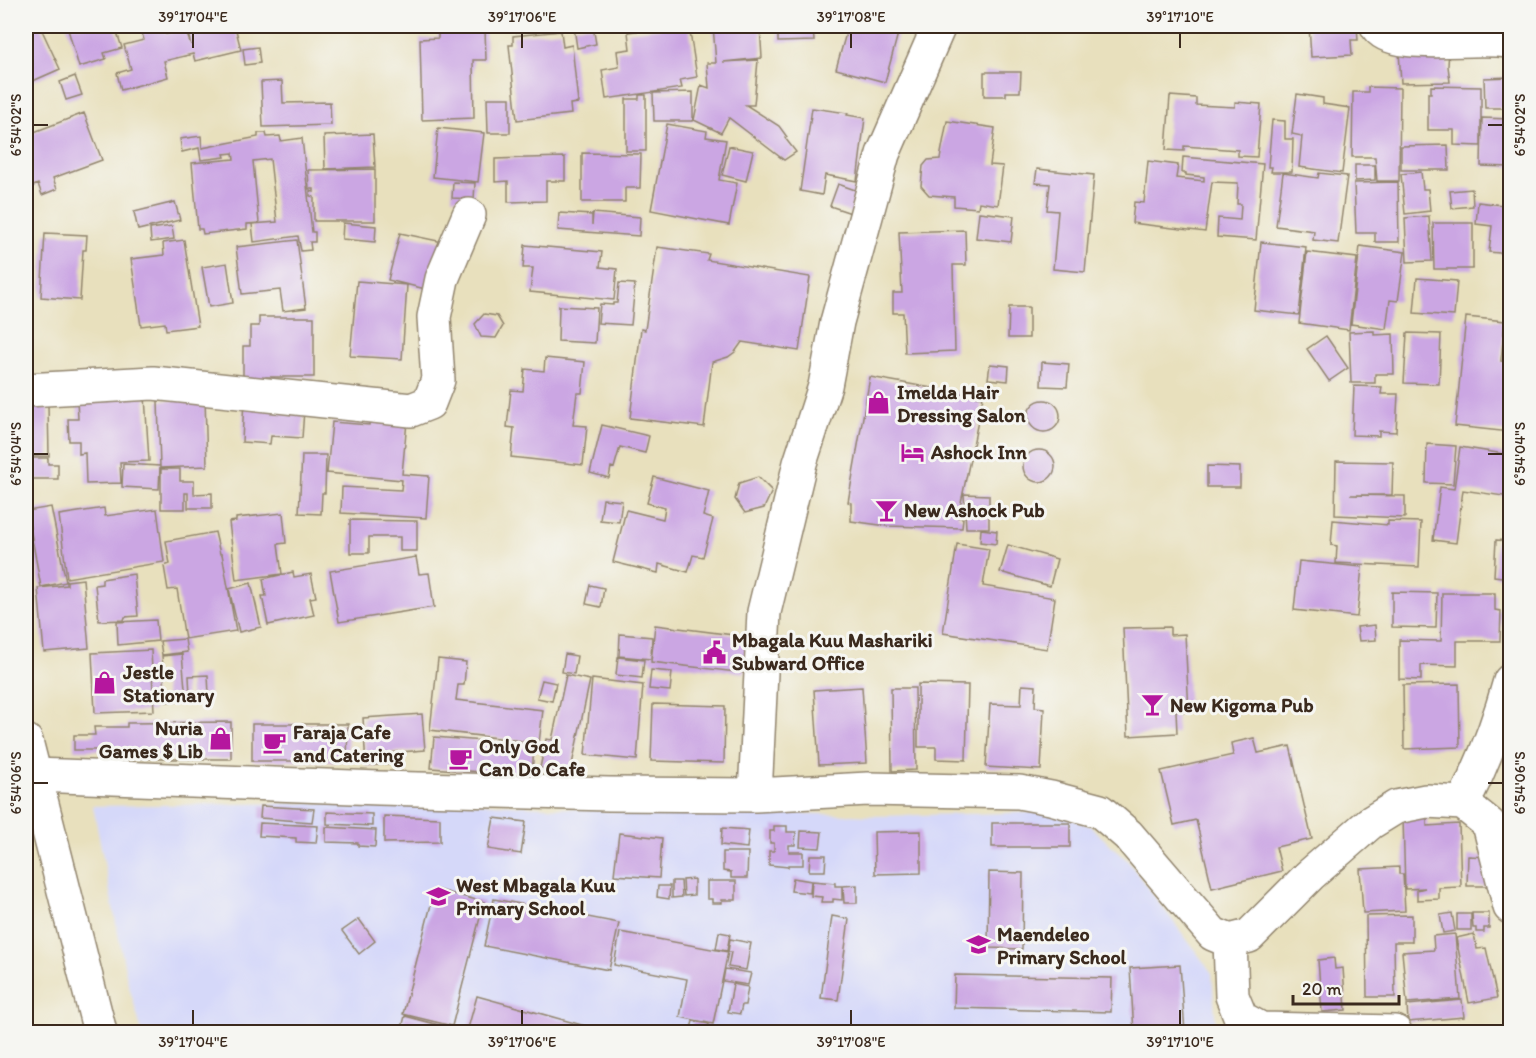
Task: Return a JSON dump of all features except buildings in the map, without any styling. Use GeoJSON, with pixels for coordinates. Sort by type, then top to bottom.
{"type":"FeatureCollection","features":[{"type":"Feature","properties":{"kind":"street"},"geometry":{"type":"LineString","coordinates":[[755,795],[764,612],[797,474],[825,386],[837,322],[883,154],[939,26]]}},
{"type":"Feature","properties":{"kind":"street"},"geometry":{"type":"LineString","coordinates":[[1377,26],[1380,31],[1393,38],[1410,41],[1460,39],[1510,42]]}},
{"type":"Feature","properties":{"kind":"street"},"geometry":{"type":"LineString","coordinates":[[26,390],[153,382],[411,410],[429,403],[438,380],[434,317],[442,279],[469,215]]}},
{"type":"Feature","properties":{"kind":"street"},"geometry":{"type":"LineString","coordinates":[[1463,803],[1498,727],[1510,681]]}},
{"type":"Feature","properties":{"kind":"street"},"geometry":{"type":"LineString","coordinates":[[26,741],[100,1032]]}},
{"type":"Feature","properties":{"kind":"street"},"geometry":{"type":"LineString","coordinates":[[35,775],[609,794],[755,795],[868,789],[1019,792],[1101,812],[1128,835],[1213,934],[1230,941],[1249,936],[1310,875],[1370,823],[1396,807],[1425,801],[1463,803],[1489,824],[1510,907]]}},
{"type":"Feature","properties":{"kind":"street"},"geometry":{"type":"LineString","coordinates":[[1230,941],[1232,996],[1241,1018],[1261,1029],[1395,1032]]}},
{"type":"Feature","properties":{"kind":"shaded area","name":"West Mbagala Kuu Primary School"},"geometry":{"type":"Polygon","coordinates":[[[447,801],[625,812],[765,812],[876,816],[1053,812],[1090,826],[1127,860],[1212,973],[1216,1032],[142,1032],[127,979],[93,806],[447,801]]]}},
{"type":"Feature","properties":{"kind":"place","name":"Imelda Hair Dressing Salon"},"geometry":{"type":"Point","coordinates":[879,403]}},
{"type":"Feature","properties":{"kind":"place","name":"Ashock Inn"},"geometry":{"type":"Point","coordinates":[913,452]}},
{"type":"Feature","properties":{"kind":"place","name":"New Ashock Pub"},"geometry":{"type":"Point","coordinates":[886,510]}},
{"type":"Feature","properties":{"kind":"place","name":"Mbagala Kuu Mashariki Subward Office"},"geometry":{"type":"Point","coordinates":[714,652]}},
{"type":"Feature","properties":{"kind":"place","name":"Jestle Stationary"},"geometry":{"type":"Point","coordinates":[105,683]}},
{"type":"Feature","properties":{"kind":"place","name":"New Kigoma Pub"},"geometry":{"type":"Point","coordinates":[1152,705]}},
{"type":"Feature","properties":{"kind":"place","name":"Nuria Games $ Lib"},"geometry":{"type":"Point","coordinates":[221,739]}},
{"type":"Feature","properties":{"kind":"place","name":"Faraja Cafe and Catering"},"geometry":{"type":"Point","coordinates":[275,743]}},
{"type":"Feature","properties":{"kind":"place","name":"Only God Can Do Cafe"},"geometry":{"type":"Point","coordinates":[461,758]}},
{"type":"Feature","properties":{"kind":"place","name":"West Mbagala Kuu Primary School"},"geometry":{"type":"Point","coordinates":[438,896]}},
{"type":"Feature","properties":{"kind":"place","name":"Maendeleo Primary School"},"geometry":{"type":"Point","coordinates":[979,945]}}]}
